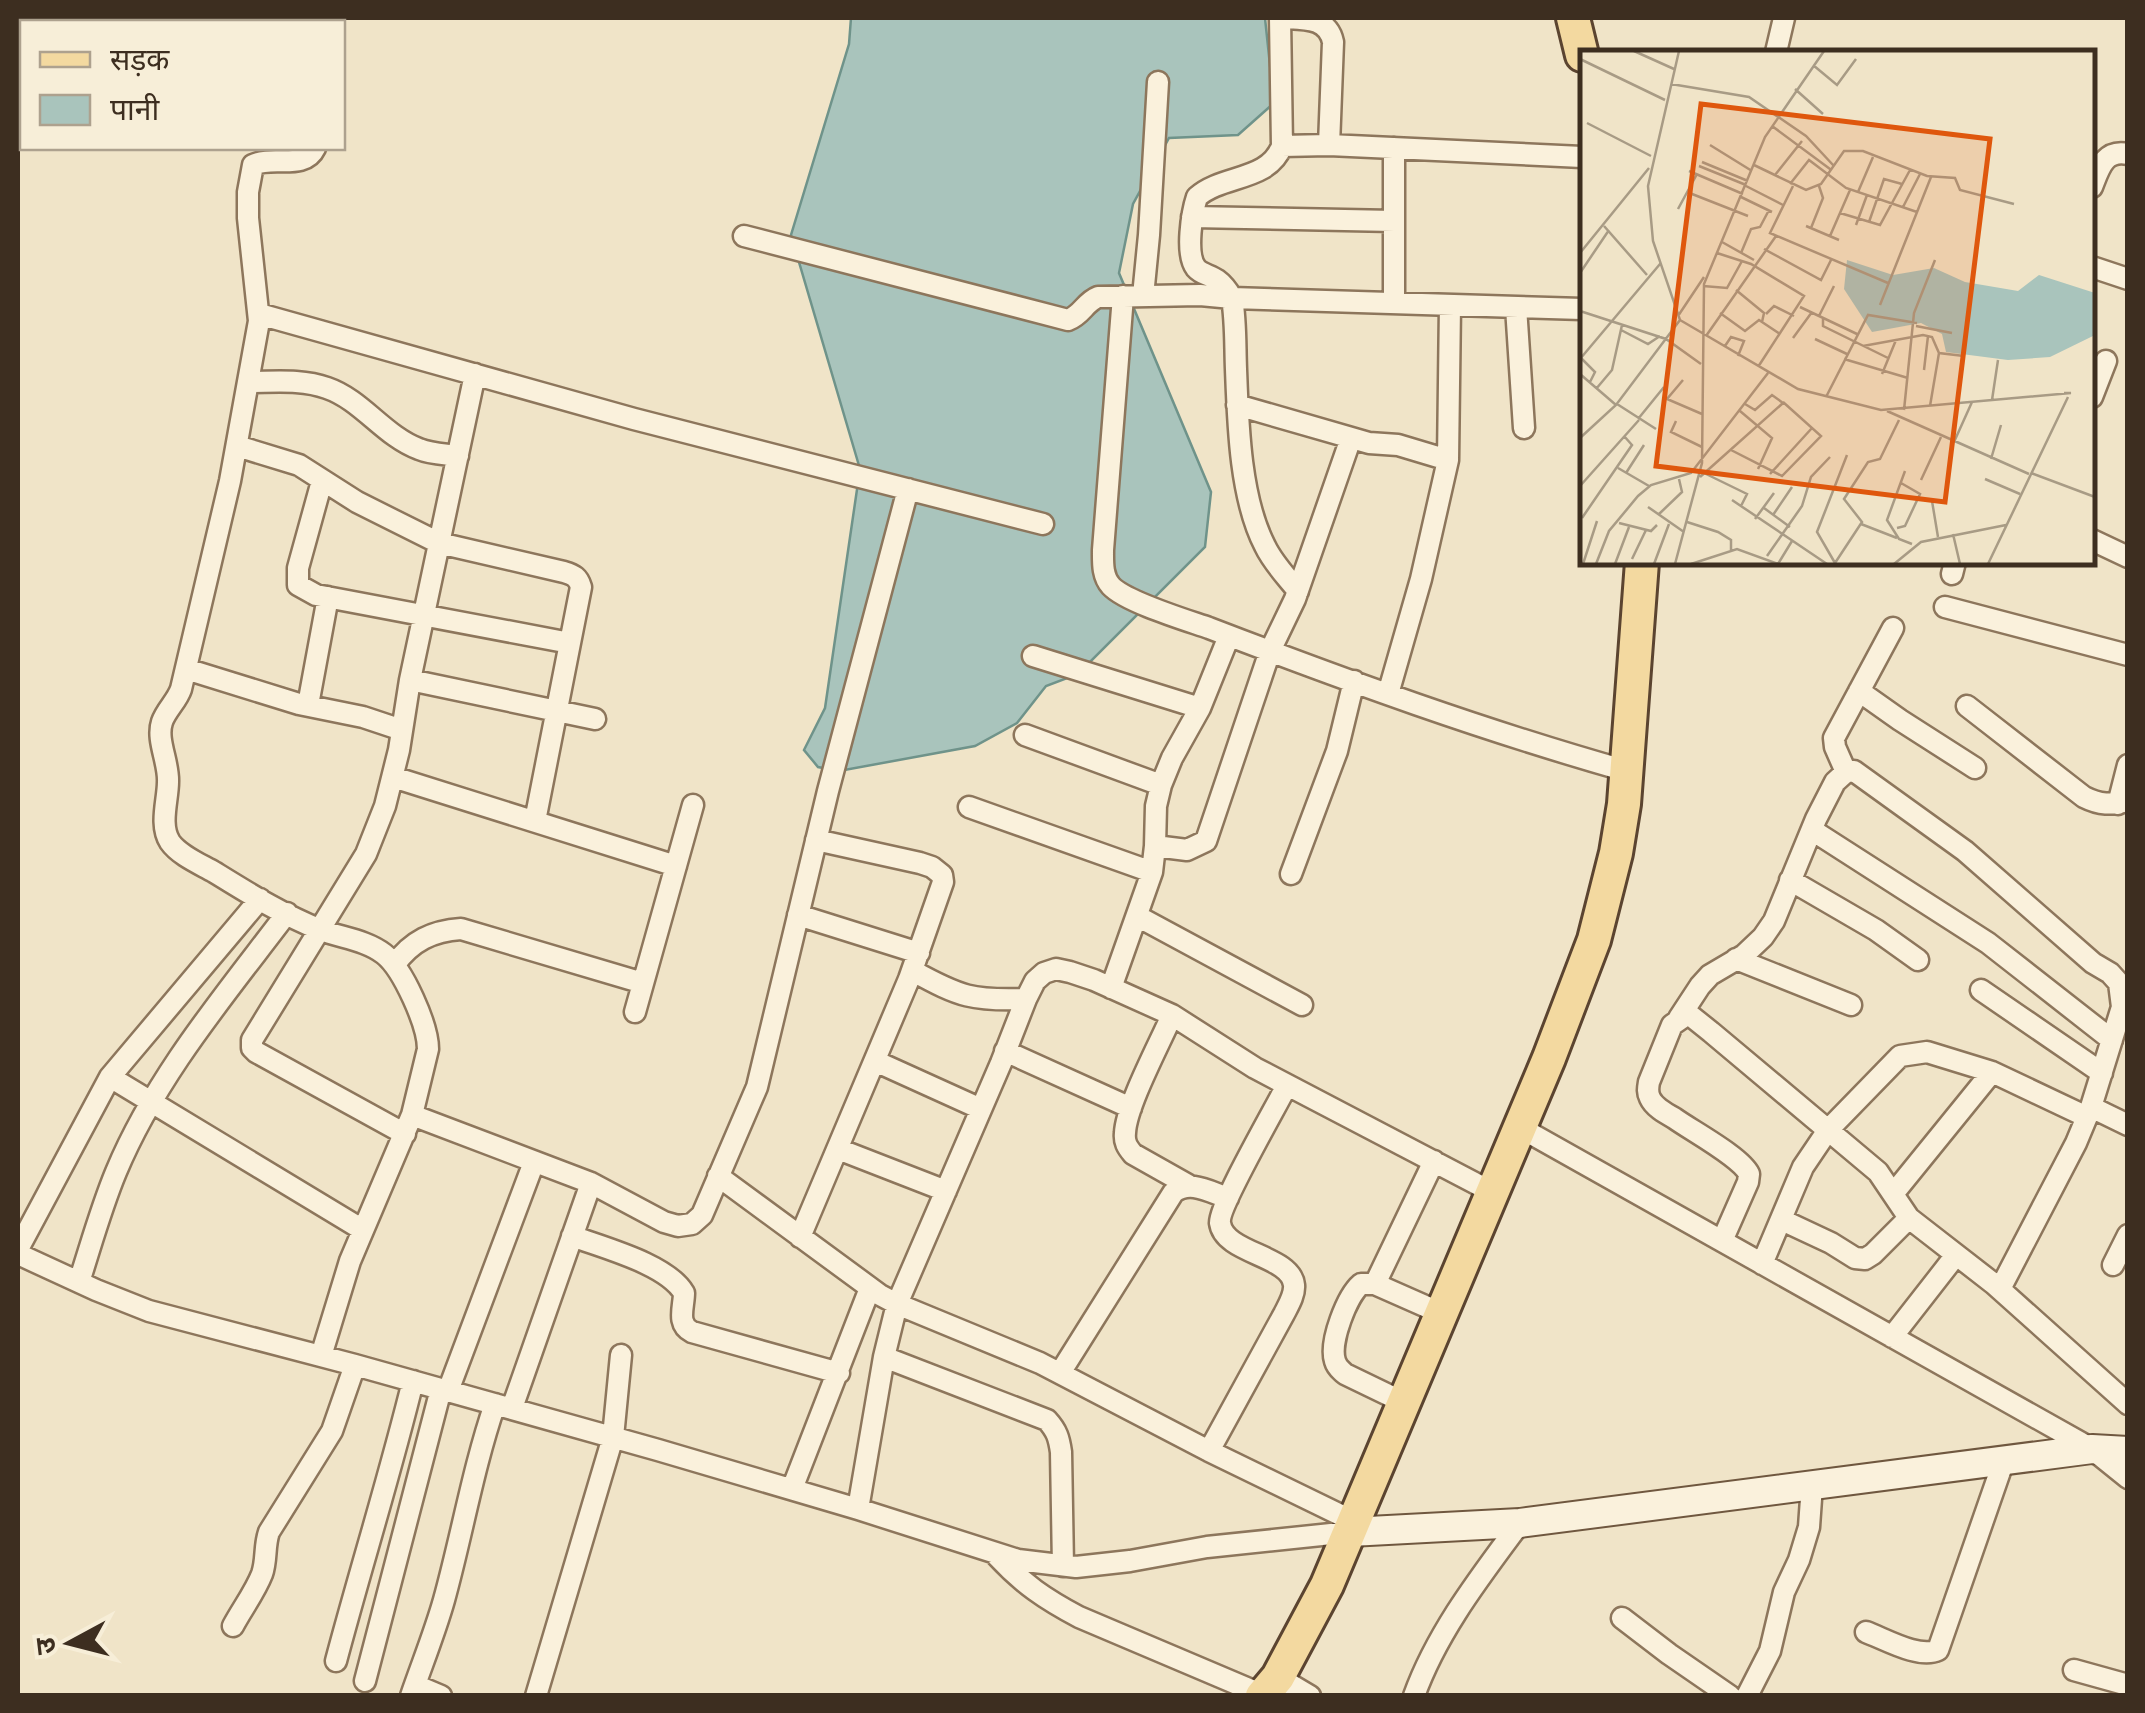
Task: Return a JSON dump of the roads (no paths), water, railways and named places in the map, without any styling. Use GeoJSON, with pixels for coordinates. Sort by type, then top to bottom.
{"type":"FeatureCollection","features":[{"type":"Feature","properties":{"kind":"main road"},"geometry":{"type":"LineString","coordinates":[[1573,18],[1581,50]]}},
{"type":"Feature","properties":{"kind":"main road"},"geometry":{"type":"LineString","coordinates":[[1268,1689],[1327,1584],[1352,1527],[1594,940],[1616,853],[1627,771],[1642,565]]}},
{"type":"Feature","properties":{"kind":"street"},"geometry":{"type":"LineString","coordinates":[[1298,590],[1274,563],[1256,524],[1245,483],[1232,298],[1216,279],[1193,266],[1191,250],[1197,196],[1267,166],[1282,146],[1282,18],[1309,19],[1331,31],[1329,145]]}},
{"type":"Feature","properties":{"kind":"street"},"geometry":{"type":"LineString","coordinates":[[1776,50],[1784,18]]}},
{"type":"Feature","properties":{"kind":"street"},"geometry":{"type":"LineString","coordinates":[[1158,82],[1149,235],[1133,296],[1103,550],[1110,586],[1135,601],[1354,682],[1536,745],[1627,771]]}},
{"type":"Feature","properties":{"kind":"street"},"geometry":{"type":"LineString","coordinates":[[1282,146],[1580,158]]}},
{"type":"Feature","properties":{"kind":"street"},"geometry":{"type":"LineString","coordinates":[[1394,148],[1394,303]]}},
{"type":"Feature","properties":{"kind":"street"},"geometry":{"type":"LineString","coordinates":[[314,150],[304,160],[270,160],[253,166],[248,218],[260,314],[237,446],[182,689],[162,720],[161,731],[168,780],[165,817],[171,844],[287,913],[382,952],[395,964],[424,1021],[428,1049],[408,1125],[344,1278],[321,1356]]}},
{"type":"Feature","properties":{"kind":"street"},"geometry":{"type":"LineString","coordinates":[[2095,181],[2110,154],[2128,154]]}},
{"type":"Feature","properties":{"kind":"street"},"geometry":{"type":"LineString","coordinates":[[1192,217],[1394,221]]}},
{"type":"Feature","properties":{"kind":"street"},"geometry":{"type":"LineString","coordinates":[[744,236],[1068,320],[1077,317],[1098,296],[1200,294],[1580,309]]}},
{"type":"Feature","properties":{"kind":"street"},"geometry":{"type":"LineString","coordinates":[[2095,268],[2128,279]]}},
{"type":"Feature","properties":{"kind":"street"},"geometry":{"type":"LineString","coordinates":[[1388,694],[1422,579],[1448,460],[1450,304]]}},
{"type":"Feature","properties":{"kind":"street"},"geometry":{"type":"LineString","coordinates":[[1516,307],[1524,428]]}},
{"type":"Feature","properties":{"kind":"street"},"geometry":{"type":"LineString","coordinates":[[260,314],[634,419],[1043,524]]}},
{"type":"Feature","properties":{"kind":"street"},"geometry":{"type":"LineString","coordinates":[[2095,389],[2106,361]]}},
{"type":"Feature","properties":{"kind":"street"},"geometry":{"type":"LineString","coordinates":[[475,374],[385,806],[366,854],[257,1030],[252,1048],[408,1125],[591,1183],[651,1217],[678,1226],[692,1224],[702,1215],[757,1087],[816,840],[908,490]]}},
{"type":"Feature","properties":{"kind":"street"},"geometry":{"type":"LineString","coordinates":[[248,382],[299,382],[331,389],[408,444],[458,456]]}},
{"type":"Feature","properties":{"kind":"street"},"geometry":{"type":"LineString","coordinates":[[1238,405],[1351,438],[1398,444],[1448,460]]}},
{"type":"Feature","properties":{"kind":"street"},"geometry":{"type":"LineString","coordinates":[[1155,846],[1187,850],[1206,840],[1270,651],[1298,590],[1351,438]]}},
{"type":"Feature","properties":{"kind":"street"},"geometry":{"type":"LineString","coordinates":[[237,446],[299,466],[372,510],[439,543],[573,574],[579,580],[581,588],[535,821]]}},
{"type":"Feature","properties":{"kind":"street"},"geometry":{"type":"LineString","coordinates":[[322,481],[297,578],[305,591],[570,643]]}},
{"type":"Feature","properties":{"kind":"street"},"geometry":{"type":"LineString","coordinates":[[2095,541],[2128,557]]}},
{"type":"Feature","properties":{"kind":"street"},"geometry":{"type":"LineString","coordinates":[[308,705],[328,597]]}},
{"type":"Feature","properties":{"kind":"street"},"geometry":{"type":"LineString","coordinates":[[1945,607],[2128,655]]}},
{"type":"Feature","properties":{"kind":"street"},"geometry":{"type":"LineString","coordinates":[[1846,772],[1834,738],[1893,628]]}},
{"type":"Feature","properties":{"kind":"street"},"geometry":{"type":"LineString","coordinates":[[1111,988],[1152,872],[1156,806],[1162,785],[1200,708],[1229,636]]}},
{"type":"Feature","properties":{"kind":"street"},"geometry":{"type":"LineString","coordinates":[[1033,656],[1200,708]]}},
{"type":"Feature","properties":{"kind":"street"},"geometry":{"type":"LineString","coordinates":[[186,669],[402,730]]}},
{"type":"Feature","properties":{"kind":"street"},"geometry":{"type":"LineString","coordinates":[[410,680],[595,718]]}},
{"type":"Feature","properties":{"kind":"street"},"geometry":{"type":"LineString","coordinates":[[1291,874],[1334,761],[1354,682]]}},
{"type":"Feature","properties":{"kind":"street"},"geometry":{"type":"LineString","coordinates":[[1859,691],[1975,768]]}},
{"type":"Feature","properties":{"kind":"street"},"geometry":{"type":"LineString","coordinates":[[1967,706],[2096,803],[2123,802],[2128,764]]}},
{"type":"Feature","properties":{"kind":"street"},"geometry":{"type":"LineString","coordinates":[[1025,735],[1162,785]]}},
{"type":"Feature","properties":{"kind":"street"},"geometry":{"type":"LineString","coordinates":[[1722,1241],[1750,1174],[1740,1160],[1656,1106],[1649,1097],[1648,1082],[1672,1025],[1700,986],[1763,937],[1774,921],[1835,782],[1846,772],[1854,771],[1965,851],[2119,982],[2122,1008],[2089,1112],[2000,1290]]}},
{"type":"Feature","properties":{"kind":"street"},"geometry":{"type":"LineString","coordinates":[[393,777],[676,866]]}},
{"type":"Feature","properties":{"kind":"street"},"geometry":{"type":"LineString","coordinates":[[636,1012],[693,805]]}},
{"type":"Feature","properties":{"kind":"street"},"geometry":{"type":"LineString","coordinates":[[969,807],[1152,872]]}},
{"type":"Feature","properties":{"kind":"street"},"geometry":{"type":"LineString","coordinates":[[1812,830],[1988,943],[2112,1040]]}},
{"type":"Feature","properties":{"kind":"street"},"geometry":{"type":"LineString","coordinates":[[800,1238],[916,962],[943,882],[942,875],[920,862],[816,840]]}},
{"type":"Feature","properties":{"kind":"street"},"geometry":{"type":"LineString","coordinates":[[1790,880],[1876,930],[1918,960]]}},
{"type":"Feature","properties":{"kind":"street"},"geometry":{"type":"LineString","coordinates":[[260,899],[110,1076],[18,1251],[80,1282],[162,1315],[613,1437],[1018,1560],[1063,1566],[1096,1566],[1352,1527],[1520,1523],[2092,1449],[2128,1451]]}},
{"type":"Feature","properties":{"kind":"street"},"geometry":{"type":"LineString","coordinates":[[80,1282],[117,1170],[152,1102],[214,1010],[287,913]]}},
{"type":"Feature","properties":{"kind":"street"},"geometry":{"type":"LineString","coordinates":[[798,915],[916,962],[950,990],[977,999],[1026,998]]}},
{"type":"Feature","properties":{"kind":"street"},"geometry":{"type":"LineString","coordinates":[[1137,916],[1302,1005]]}},
{"type":"Feature","properties":{"kind":"street"},"geometry":{"type":"LineString","coordinates":[[395,964],[416,941],[461,929],[644,982]]}},
{"type":"Feature","properties":{"kind":"street"},"geometry":{"type":"LineString","coordinates":[[1736,959],[1851,1005]]}},
{"type":"Feature","properties":{"kind":"street"},"geometry":{"type":"LineString","coordinates":[[858,1509],[897,1304],[1026,998],[1044,973],[1056,969],[1094,980],[1172,1015],[1255,1068],[1492,1192]]}},
{"type":"Feature","properties":{"kind":"street"},"geometry":{"type":"LineString","coordinates":[[1981,990],[2102,1072]]}},
{"type":"Feature","properties":{"kind":"street"},"geometry":{"type":"LineString","coordinates":[[1172,1015],[1131,1108],[1124,1138],[1128,1148],[1188,1185],[1228,1198]]}},
{"type":"Feature","properties":{"kind":"street"},"geometry":{"type":"LineString","coordinates":[[1678,1018],[1691,1016],[1698,1021],[1878,1172],[1909,1218],[2000,1290],[2128,1404]]}},
{"type":"Feature","properties":{"kind":"street"},"geometry":{"type":"LineString","coordinates":[[1006,1050],[1131,1108]]}},
{"type":"Feature","properties":{"kind":"street"},"geometry":{"type":"LineString","coordinates":[[1762,1264],[1803,1168],[1828,1130],[1900,1056],[1927,1052],[1992,1072],[2128,1125]]}},
{"type":"Feature","properties":{"kind":"street"},"geometry":{"type":"LineString","coordinates":[[875,1061],[981,1108]]}},
{"type":"Feature","properties":{"kind":"street"},"geometry":{"type":"LineString","coordinates":[[1893,1194],[1992,1072]]}},
{"type":"Feature","properties":{"kind":"street"},"geometry":{"type":"LineString","coordinates":[[110,1076],[363,1230]]}},
{"type":"Feature","properties":{"kind":"street"},"geometry":{"type":"LineString","coordinates":[[1209,1451],[1294,1290],[1294,1282],[1282,1268],[1243,1248],[1221,1229],[1220,1220],[1287,1085]]}},
{"type":"Feature","properties":{"kind":"street"},"geometry":{"type":"LineString","coordinates":[[1519,1127],[2092,1449],[2128,1478]]}},
{"type":"Feature","properties":{"kind":"street"},"geometry":{"type":"LineString","coordinates":[[838,1149],[946,1190]]}},
{"type":"Feature","properties":{"kind":"street"},"geometry":{"type":"LineString","coordinates":[[365,1680],[444,1390],[534,1162]]}},
{"type":"Feature","properties":{"kind":"street"},"geometry":{"type":"LineString","coordinates":[[1375,1284],[1434,1162]]}},
{"type":"Feature","properties":{"kind":"street"},"geometry":{"type":"LineString","coordinates":[[718,1176],[897,1304],[1060,1373],[1352,1527]]}},
{"type":"Feature","properties":{"kind":"street"},"geometry":{"type":"LineString","coordinates":[[442,1696],[413,1690],[444,1601],[480,1450],[503,1406],[591,1183]]}},
{"type":"Feature","properties":{"kind":"street"},"geometry":{"type":"LineString","coordinates":[[1060,1373],[1173,1192],[1188,1185]]}},
{"type":"Feature","properties":{"kind":"street"},"geometry":{"type":"LineString","coordinates":[[1782,1220],[1855,1258],[1865,1259],[1909,1218]]}},
{"type":"Feature","properties":{"kind":"street"},"geometry":{"type":"LineString","coordinates":[[2113,1265],[2128,1235]]}},
{"type":"Feature","properties":{"kind":"street"},"geometry":{"type":"LineString","coordinates":[[572,1236],[618,1252],[673,1279],[684,1293],[682,1321],[686,1329],[839,1372]]}},
{"type":"Feature","properties":{"kind":"street"},"geometry":{"type":"LineString","coordinates":[[1892,1337],[1956,1254]]}},
{"type":"Feature","properties":{"kind":"street"},"geometry":{"type":"LineString","coordinates":[[1405,1402],[1345,1374],[1337,1366],[1334,1347],[1353,1292],[1361,1284],[1375,1284],[1443,1314]]}},
{"type":"Feature","properties":{"kind":"street"},"geometry":{"type":"LineString","coordinates":[[792,1489],[870,1288]]}},
{"type":"Feature","properties":{"kind":"street"},"geometry":{"type":"LineString","coordinates":[[536,1696],[613,1437],[622,1354]]}},
{"type":"Feature","properties":{"kind":"street"},"geometry":{"type":"LineString","coordinates":[[884,1357],[1047,1420],[1055,1429],[1061,1452],[1063,1566]]}},
{"type":"Feature","properties":{"kind":"street"},"geometry":{"type":"LineString","coordinates":[[233,1626],[261,1576],[265,1543],[276,1517],[332,1431],[355,1365]]}},
{"type":"Feature","properties":{"kind":"street"},"geometry":{"type":"LineString","coordinates":[[336,1661],[413,1381]]}},
{"type":"Feature","properties":{"kind":"street"},"geometry":{"type":"LineString","coordinates":[[1866,1632],[1921,1653],[1938,1650],[2004,1460]]}},
{"type":"Feature","properties":{"kind":"street"},"geometry":{"type":"LineString","coordinates":[[1746,1696],[1770,1651],[1784,1592],[1799,1560],[1809,1527],[1812,1485]]}},
{"type":"Feature","properties":{"kind":"street"},"geometry":{"type":"LineString","coordinates":[[1414,1696],[1447,1628],[1520,1523]]}},
{"type":"Feature","properties":{"kind":"street"},"geometry":{"type":"LineString","coordinates":[[992,1551],[1036,1594],[1079,1617],[1268,1689],[1310,1696]]}},
{"type":"Feature","properties":{"kind":"street"},"geometry":{"type":"LineString","coordinates":[[1622,1618],[1730,1696]]}},
{"type":"Feature","properties":{"kind":"street"},"geometry":{"type":"LineString","coordinates":[[2074,1670],[2128,1685]]}},
{"type":"Feature","properties":{"kind":"water"},"geometry":{"type":"Polygon","coordinates":[[[851,18],[1265,18],[1274,103],[1238,135],[1169,138],[1133,204],[1119,273],[1211,492],[1205,547],[1078,674],[1046,686],[1017,723],[975,746],[839,771],[818,767],[804,750],[825,708],[860,469],[791,235],[849,44],[851,18]]]}}]}
